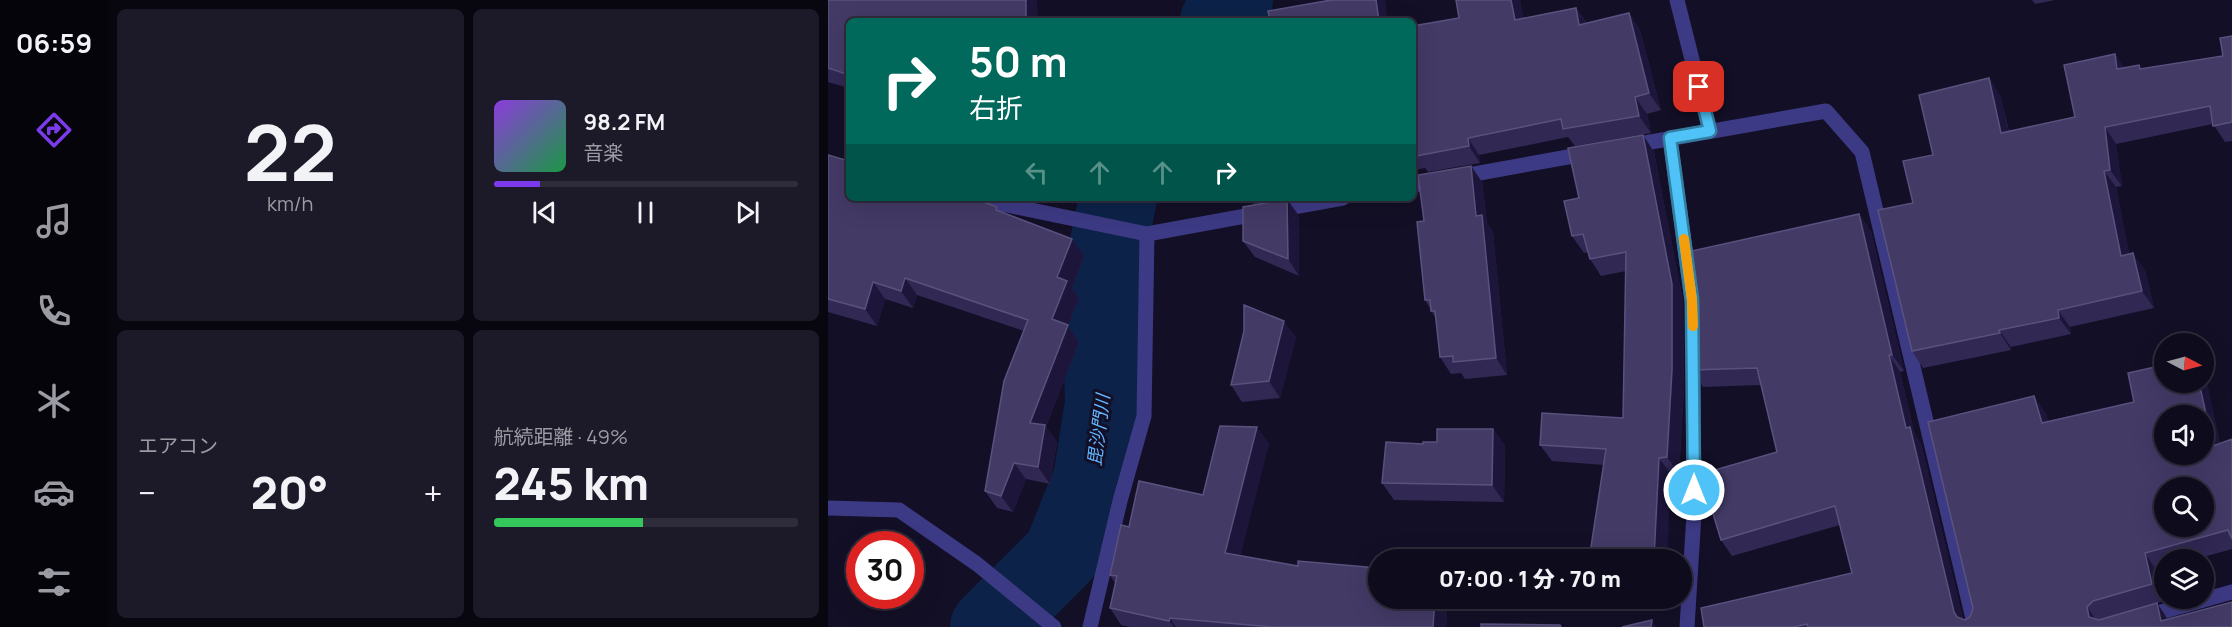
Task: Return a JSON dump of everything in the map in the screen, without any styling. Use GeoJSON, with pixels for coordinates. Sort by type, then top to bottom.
{"type":"FeatureCollection","features":[{"type":"Feature","properties":{"kind":"street"},"geometry":{"type":"LineString","coordinates":[[1677,0],[1710,131]]}},
{"type":"Feature","properties":{"kind":"street"},"geometry":{"type":"LineString","coordinates":[[1416,184],[1826,111],[1862,152],[1975,627]]}},
{"type":"Feature","properties":{"kind":"street"},"geometry":{"type":"LineString","coordinates":[[1670,138],[1692,300],[1694,514],[1687,627]]}},
{"type":"Feature","properties":{"kind":"street"},"geometry":{"type":"LineString","coordinates":[[988,201],[1147,234],[1327,201]]}},
{"type":"Feature","properties":{"kind":"street"},"geometry":{"type":"LineString","coordinates":[[1090,627],[1120,501],[1144,416],[1147,234]]}},
{"type":"Feature","properties":{"kind":"street"},"geometry":{"type":"LineString","coordinates":[[828,508],[899,510],[977,564],[1054,627]]}},
{"type":"Feature","properties":{"kind":"street"},"geometry":{"type":"LineString","coordinates":[[2108,627],[2232,592]]}},
{"type":"Feature","properties":{"kind":"building"},"geometry":{"type":"Polygon","coordinates":[[[828,0],[1026,0],[1026,18],[846,18],[846,74],[828,68],[828,0]]]}},
{"type":"Feature","properties":{"kind":"building"},"geometry":{"type":"Polygon","coordinates":[[[1331,0],[1376,0],[1379,18],[1269,18],[1268,11],[1331,0]]]}},
{"type":"Feature","properties":{"kind":"building"},"geometry":{"type":"Polygon","coordinates":[[[1456,0],[1511,0],[1515,20],[1576,8],[1579,25],[1629,13],[1649,93],[1635,97],[1639,116],[1563,129],[1561,119],[1468,138],[1469,146],[1416,156],[1416,25],[1459,18],[1456,0]]]}},
{"type":"Feature","properties":{"kind":"building"},"geometry":{"type":"Polygon","coordinates":[[[2232,36],[2232,122],[2213,126],[2210,106],[2105,127],[2110,170],[2104,171],[2121,256],[2133,253],[2142,291],[2058,310],[2059,318],[1912,351],[1878,210],[1913,203],[1903,161],[1933,155],[1919,95],[1989,78],[2001,133],[2075,117],[2064,65],[2115,54],[2117,69],[2139,65],[2140,69],[2223,56],[2220,38],[2232,36]]]}},
{"type":"Feature","properties":{"kind":"building"},"geometry":{"type":"Polygon","coordinates":[[[1643,135],[1672,284],[1672,370],[1667,457],[1659,458],[1654,549],[1591,549],[1606,449],[1540,445],[1542,413],[1623,418],[1626,252],[1590,259],[1583,234],[1572,236],[1564,201],[1579,198],[1568,148],[1643,135]]]}},
{"type":"Feature","properties":{"kind":"building"},"geometry":{"type":"Polygon","coordinates":[[[828,155],[846,160],[846,201],[980,201],[997,207],[996,210],[1072,239],[1057,277],[1067,281],[1052,319],[1068,325],[1030,423],[1045,425],[1038,467],[1014,463],[1001,496],[985,491],[1004,381],[1028,320],[905,278],[901,291],[873,282],[865,309],[828,299],[828,155]]]}},
{"type":"Feature","properties":{"kind":"building"},"geometry":{"type":"Polygon","coordinates":[[[1471,166],[1476,216],[1482,215],[1496,358],[1453,362],[1453,356],[1440,357],[1435,311],[1431,311],[1430,300],[1425,300],[1417,222],[1424,221],[1418,175],[1471,166]]]}},
{"type":"Feature","properties":{"kind":"building"},"geometry":{"type":"Polygon","coordinates":[[[1287,201],[1288,259],[1243,241],[1243,207],[1287,201]]]}},
{"type":"Feature","properties":{"kind":"building"},"geometry":{"type":"Polygon","coordinates":[[[1859,214],[1892,355],[1889,355],[1906,428],[1910,427],[1954,612],[1957,617],[1965,620],[1970,617],[1973,608],[1928,422],[2034,396],[2042,423],[2134,402],[2128,373],[2154,367],[2154,393],[2201,393],[2204,405],[2154,405],[2154,465],[2214,465],[2214,446],[2232,439],[2232,539],[2228,530],[2214,534],[2214,477],[2154,477],[2154,537],[2203,537],[2145,553],[2152,584],[2093,601],[2087,607],[2089,617],[2099,620],[2154,604],[2154,609],[2158,609],[2161,621],[2206,609],[2214,609],[2214,607],[2232,602],[2232,627],[1808,627],[1807,624],[1793,627],[1704,627],[1701,608],[1852,573],[1835,506],[1721,540],[1701,474],[1777,452],[1757,368],[1691,370],[1691,283],[1687,252],[1859,214]]]}},
{"type":"Feature","properties":{"kind":"building"},"geometry":{"type":"Polygon","coordinates":[[[1244,305],[1284,321],[1269,381],[1231,385],[1244,331],[1244,305]]]}},
{"type":"Feature","properties":{"kind":"building"},"geometry":{"type":"Polygon","coordinates":[[[1220,426],[1257,427],[1225,553],[1298,566],[1298,561],[1368,567],[1368,609],[1434,609],[1433,627],[1273,627],[1170,618],[1169,621],[1110,608],[1117,576],[1110,575],[1121,525],[1129,527],[1139,481],[1203,495],[1220,426]]]}},
{"type":"Feature","properties":{"kind":"building"},"geometry":{"type":"Polygon","coordinates":[[[1437,429],[1493,429],[1492,485],[1382,483],[1386,442],[1423,444],[1423,442],[1437,442],[1437,429]]]}},
{"type":"Feature","properties":{"kind":"building"},"geometry":{"type":"Polygon","coordinates":[[[1652,620],[1651,627],[1622,627],[1652,620]]]}},
{"type":"Feature","properties":{"kind":"building"},"geometry":{"type":"Polygon","coordinates":[[[1481,624],[1560,625],[1561,627],[1481,627],[1481,624]]]}},
{"type":"Feature","properties":{"kind":"waterway","name":"毘沙門川"},"geometry":{"type":"LineString","coordinates":[[1221,18],[1234,0]]}},
{"type":"Feature","properties":{"kind":"waterway","name":"毘沙門川"},"geometry":{"type":"LineString","coordinates":[[989,627],[1062,554],[1092,479],[1104,403],[1101,283],[1117,201]]}},
{"type":"Feature","properties":{"kind":"slow traffic"},"geometry":{"type":"LineString","coordinates":[[1684,239],[1693,326]]}},
{"type":"Feature","properties":{"kind":"route"},"geometry":{"type":"LineString","coordinates":[[1694,490],[1692,300],[1670,138],[1710,131],[1699,87]]}}]}
